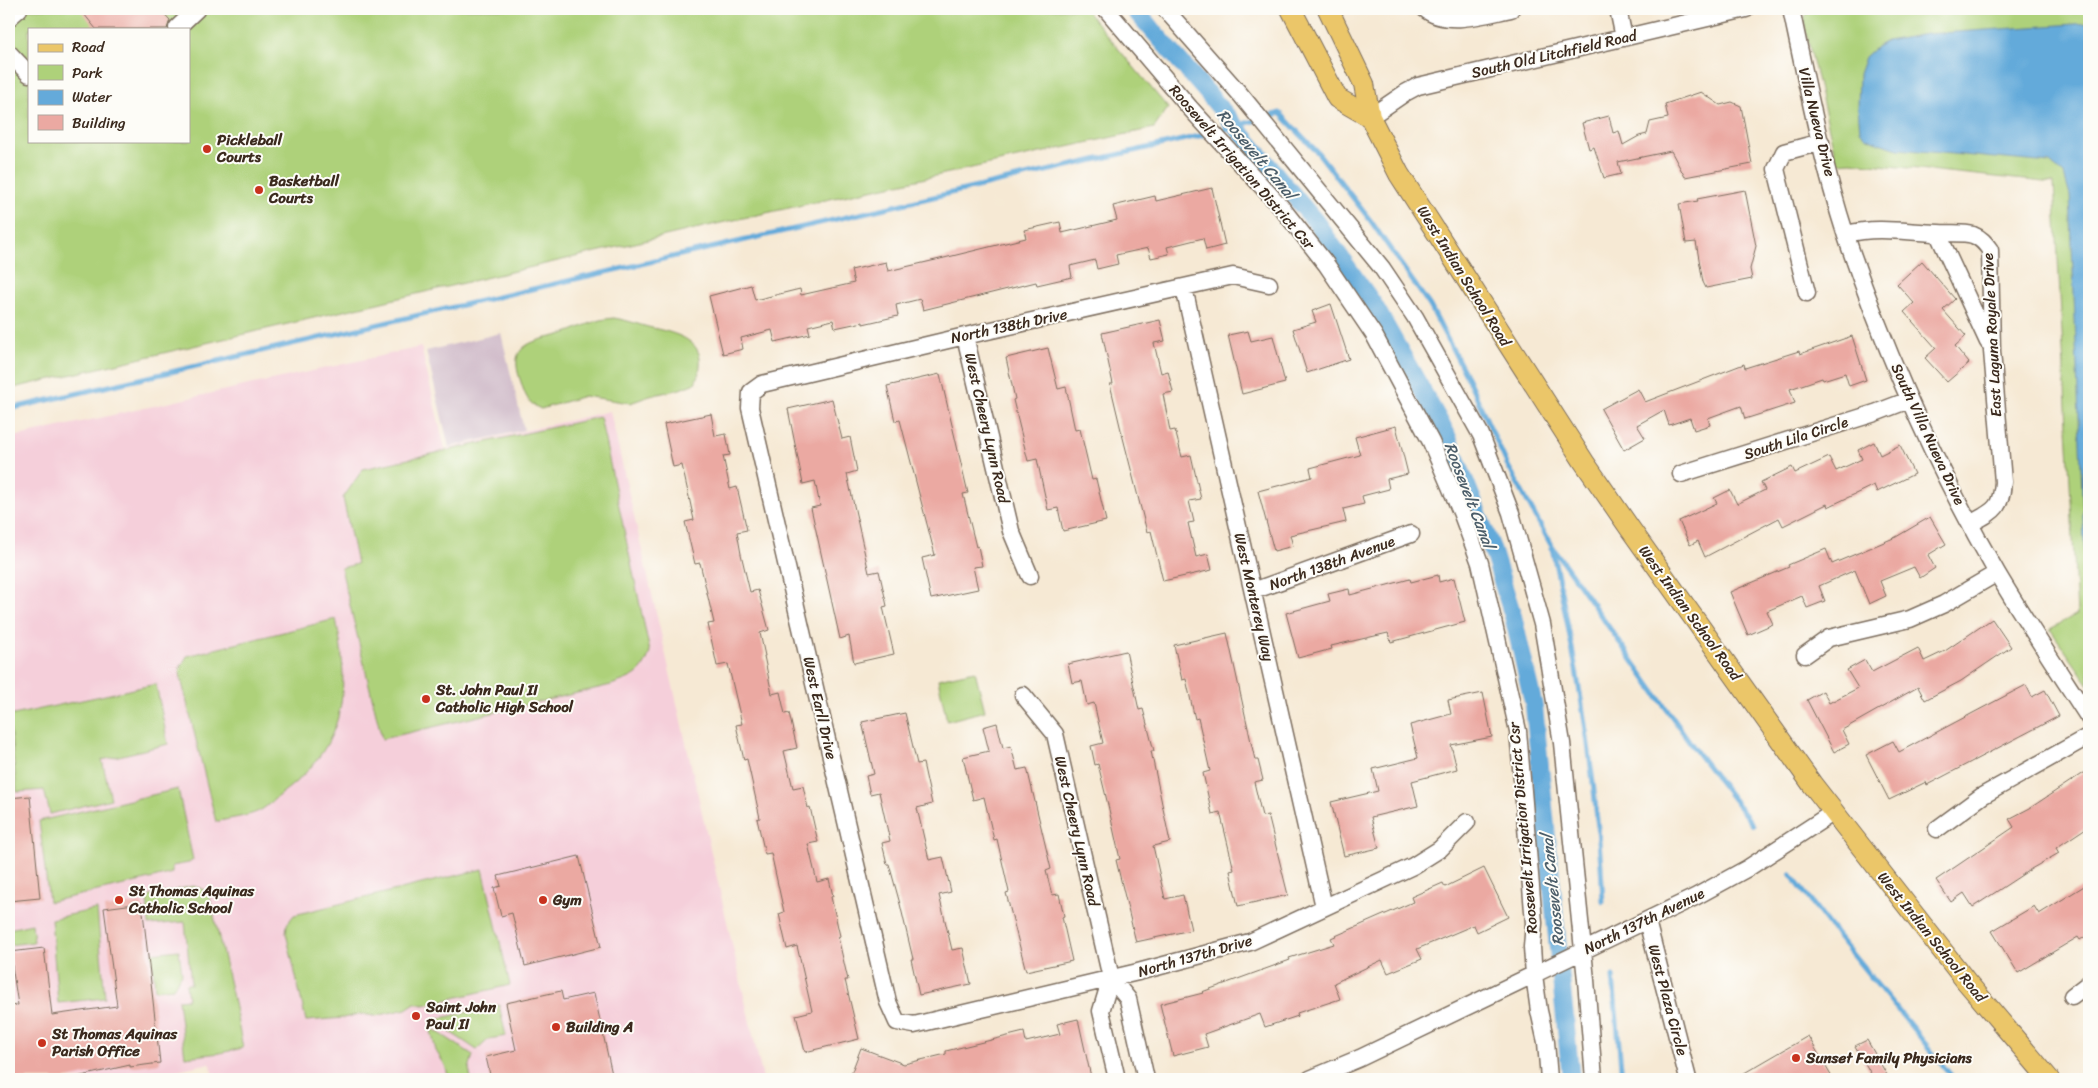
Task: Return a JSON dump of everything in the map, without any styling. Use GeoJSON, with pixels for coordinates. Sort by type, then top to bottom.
{"type":"FeatureCollection","features":[{"type":"Feature","properties":{"kind":"main road"},"geometry":{"type":"LineString","coordinates":[[1292,9],[1337,98],[1370,117]]}},
{"type":"Feature","properties":{"kind":"main road","name":"West Indian School Road"},"geometry":{"type":"LineString","coordinates":[[1328,9],[1364,84],[1370,117],[1399,174],[1584,462],[1777,736],[1834,812],[1966,980],[2049,1079]]}},
{"type":"Feature","properties":{"kind":"street"},"geometry":{"type":"LineString","coordinates":[[9,18],[18,9]]}},
{"type":"Feature","properties":{"kind":"street"},"geometry":{"type":"LineString","coordinates":[[177,28],[197,9]]}},
{"type":"Feature","properties":{"kind":"street","name":"Roosevelt Irrigation District Csr"},"geometry":{"type":"LineString","coordinates":[[1106,9],[1190,108],[1281,207],[1326,264],[1374,336],[1431,442],[1461,512],[1480,564],[1518,731],[1534,922],[1532,947],[1537,973],[1539,1011],[1546,1042],[1550,1079]]}},
{"type":"Feature","properties":{"kind":"street"},"geometry":{"type":"LineString","coordinates":[[1164,9],[1240,94],[1382,268],[1415,317],[1482,435],[1511,513],[1542,624],[1562,743],[1578,954],[1594,1079]]}},
{"type":"Feature","properties":{"kind":"street"},"geometry":{"type":"LineString","coordinates":[[1425,9],[1433,16],[1469,18],[1511,9]]}},
{"type":"Feature","properties":{"kind":"street"},"geometry":{"type":"LineString","coordinates":[[1618,9],[1624,38]]}},
{"type":"Feature","properties":{"kind":"street","name":"South Old Litchfield Road"},"geometry":{"type":"LineString","coordinates":[[1370,117],[1418,86],[1746,9]]}},
{"type":"Feature","properties":{"kind":"street","name":"Villa Nueva Drive"},"geometry":{"type":"LineString","coordinates":[[1791,9],[1821,142],[1846,234]]}},
{"type":"Feature","properties":{"kind":"street"},"geometry":{"type":"LineString","coordinates":[[9,53],[28,73]]}},
{"type":"Feature","properties":{"kind":"street"},"geometry":{"type":"LineString","coordinates":[[1807,293],[1776,169],[1784,152],[1821,142]]}},
{"type":"Feature","properties":{"kind":"street","name":"East Laguna Royale Drive"},"geometry":{"type":"LineString","coordinates":[[1846,234],[1865,230],[1895,229],[1938,234],[1971,234],[1983,240],[1990,250],[1992,351],[2003,482],[1998,506],[1970,524]]}},
{"type":"Feature","properties":{"kind":"street","name":"South Villa Nueva Drive"},"geometry":{"type":"LineString","coordinates":[[1846,234],[1875,318],[1909,400],[1970,524],[1997,573],[2089,718]]}},
{"type":"Feature","properties":{"kind":"street"},"geometry":{"type":"LineString","coordinates":[[1938,234],[1992,351]]}},
{"type":"Feature","properties":{"kind":"street","name":"North 138th Drive"},"geometry":{"type":"LineString","coordinates":[[752,392],[762,384],[1233,276],[1269,284]]}},
{"type":"Feature","properties":{"kind":"street","name":"West Monterey Way"},"geometry":{"type":"LineString","coordinates":[[1184,288],[1324,907]]}},
{"type":"Feature","properties":{"kind":"street","name":"West Cheery Lynn Road"},"geometry":{"type":"LineString","coordinates":[[965,336],[1011,531],[1030,576]]}},
{"type":"Feature","properties":{"kind":"street","name":"West Earll Drive"},"geometry":{"type":"LineString","coordinates":[[752,392],[750,408],[885,992],[897,1022]]}},
{"type":"Feature","properties":{"kind":"street","name":"South Lila Circle"},"geometry":{"type":"LineString","coordinates":[[1681,474],[1875,413],[1909,400]]}},
{"type":"Feature","properties":{"kind":"street","name":"North 138th Avenue"},"geometry":{"type":"LineString","coordinates":[[1253,591],[1411,534]]}},
{"type":"Feature","properties":{"kind":"street"},"geometry":{"type":"LineString","coordinates":[[1805,655],[1830,638],[1910,619],[1944,604],[1997,573]]}},
{"type":"Feature","properties":{"kind":"street","name":"West Cheery Lynn Road"},"geometry":{"type":"LineString","coordinates":[[1023,694],[1055,734],[1111,978],[1128,999],[1146,1079]]}},
{"type":"Feature","properties":{"kind":"street"},"geometry":{"type":"LineString","coordinates":[[1937,829],[1982,796],[2089,736]]}},
{"type":"Feature","properties":{"kind":"street","name":"North 137th Avenue"},"geometry":{"type":"LineString","coordinates":[[1310,1079],[1360,1058],[1695,897],[1760,860],[1834,812]]}},
{"type":"Feature","properties":{"kind":"street","name":"North 137th Drive"},"geometry":{"type":"LineString","coordinates":[[897,1022],[914,1025],[1111,978],[1250,942],[1413,866],[1440,849],[1467,822]]}},
{"type":"Feature","properties":{"kind":"street","name":"West Plaza Circle"},"geometry":{"type":"LineString","coordinates":[[1647,921],[1688,1079]]}},
{"type":"Feature","properties":{"kind":"street","name":"West Cheery Lynn Road"},"geometry":{"type":"LineString","coordinates":[[1111,978],[1101,1011],[1117,1079]]}},
{"type":"Feature","properties":{"kind":"street"},"geometry":{"type":"LineString","coordinates":[[2072,996],[2089,983]]}},
{"type":"Feature","properties":{"kind":"shaded area"},"geometry":{"type":"Polygon","coordinates":[[[501,333],[524,430],[449,447],[426,351],[501,333]]]}},
{"type":"Feature","properties":{"kind":"shaded area","name":"St. John Paul II Catholic High School"},"geometry":{"type":"Polygon","coordinates":[[[421,347],[445,449],[610,411],[763,1079],[214,1079],[210,1063],[136,1079],[66,1079],[64,1066],[16,1033],[9,967],[9,786],[12,785],[9,751],[9,438],[421,347]]]}},
{"type":"Feature","properties":{"kind":"green space"},"geometry":{"type":"Polygon","coordinates":[[[9,9],[1085,9],[1168,108],[1154,128],[725,222],[9,389],[9,9]]]}},
{"type":"Feature","properties":{"kind":"green space"},"geometry":{"type":"Polygon","coordinates":[[[1812,9],[2089,9],[2089,685],[2050,629],[2077,614],[2054,183],[1851,162],[1837,163],[1804,23],[1805,16],[1812,9]]]}},
{"type":"Feature","properties":{"kind":"green space"},"geometry":{"type":"Polygon","coordinates":[[[614,318],[672,333],[691,342],[697,349],[700,358],[700,369],[695,383],[630,403],[584,396],[541,409],[530,402],[524,391],[517,368],[517,358],[522,349],[533,342],[560,335],[595,322],[614,318]]]}},
{"type":"Feature","properties":{"kind":"green space"},"geometry":{"type":"Polygon","coordinates":[[[600,417],[650,652],[644,666],[631,677],[611,685],[382,739],[341,568],[357,564],[343,498],[363,469],[600,417]]]}},
{"type":"Feature","properties":{"kind":"green space"},"geometry":{"type":"Polygon","coordinates":[[[336,619],[343,671],[342,694],[338,716],[331,737],[319,757],[303,775],[261,810],[245,816],[216,822],[179,670],[187,656],[336,619]]]}},
{"type":"Feature","properties":{"kind":"green space"},"geometry":{"type":"Polygon","coordinates":[[[975,671],[985,711],[947,721],[938,679],[975,671]]]}},
{"type":"Feature","properties":{"kind":"green space"},"geometry":{"type":"Polygon","coordinates":[[[156,684],[168,744],[102,760],[111,799],[50,814],[44,790],[17,792],[9,716],[156,684]]]}},
{"type":"Feature","properties":{"kind":"green space"},"geometry":{"type":"Polygon","coordinates":[[[178,789],[193,860],[189,863],[172,866],[172,873],[49,902],[39,821],[178,789]]]}},
{"type":"Feature","properties":{"kind":"green space"},"geometry":{"type":"Polygon","coordinates":[[[483,869],[510,985],[424,1005],[415,1003],[406,1009],[376,1016],[360,1014],[343,1018],[306,1021],[286,933],[287,924],[294,915],[483,869]]]}},
{"type":"Feature","properties":{"kind":"green space"},"geometry":{"type":"Polygon","coordinates":[[[193,886],[205,890],[209,894],[243,1048],[185,1057],[178,1000],[188,999],[186,984],[191,984],[185,922],[149,925],[147,899],[150,896],[193,886]]]}},
{"type":"Feature","properties":{"kind":"green space"},"geometry":{"type":"Polygon","coordinates":[[[97,909],[105,998],[58,1003],[51,919],[97,909]]]}},
{"type":"Feature","properties":{"kind":"green space"},"geometry":{"type":"Polygon","coordinates":[[[32,924],[34,942],[9,945],[9,929],[32,924]]]}},
{"type":"Feature","properties":{"kind":"green space"},"geometry":{"type":"Polygon","coordinates":[[[179,950],[182,974],[173,988],[155,990],[152,953],[179,950]]]}},
{"type":"Feature","properties":{"kind":"green space"},"geometry":{"type":"Polygon","coordinates":[[[499,1005],[506,1036],[489,1039],[477,1050],[432,1020],[499,1005]]]}},
{"type":"Feature","properties":{"kind":"green space"},"geometry":{"type":"Polygon","coordinates":[[[430,1027],[473,1055],[469,1069],[471,1079],[449,1079],[445,1065],[436,1051],[430,1027]]]}},
{"type":"Feature","properties":{"kind":"water"},"geometry":{"type":"Polygon","coordinates":[[[2089,23],[2089,605],[2086,593],[2070,196],[2064,175],[2050,163],[1898,149],[1879,143],[1866,137],[1860,131],[1858,108],[1859,74],[1865,57],[1876,47],[1887,41],[1926,34],[2089,23]]]}},
{"type":"Feature","properties":{"kind":"building"},"geometry":{"type":"Polygon","coordinates":[[[80,9],[160,9],[170,20],[167,28],[95,28],[80,9]]]}},
{"type":"Feature","properties":{"kind":"building"},"geometry":{"type":"Polygon","coordinates":[[[1701,92],[1720,105],[1732,102],[1741,106],[1752,164],[1685,177],[1671,151],[1618,162],[1621,174],[1604,178],[1594,147],[1589,149],[1582,123],[1609,116],[1613,133],[1619,131],[1623,145],[1639,136],[1647,134],[1650,122],[1668,118],[1665,104],[1701,92]]]}},
{"type":"Feature","properties":{"kind":"building"},"geometry":{"type":"Polygon","coordinates":[[[1212,188],[1225,245],[1206,250],[1203,238],[1167,247],[1169,254],[1151,258],[1148,248],[1116,255],[1118,264],[1097,269],[1095,260],[1070,266],[1072,277],[1037,285],[1036,282],[923,310],[920,299],[896,305],[898,316],[863,324],[863,322],[835,328],[833,320],[808,326],[810,334],[775,342],[772,330],[741,338],[743,349],[723,354],[709,296],[751,285],[755,300],[800,289],[801,295],[854,283],[851,270],[886,262],[888,271],[1026,238],[1024,230],[1060,222],[1062,233],[1117,220],[1113,206],[1155,196],[1156,201],[1212,188]]]}},
{"type":"Feature","properties":{"kind":"building"},"geometry":{"type":"Polygon","coordinates":[[[1745,190],[1756,246],[1750,269],[1752,279],[1706,288],[1703,282],[1696,242],[1686,243],[1679,204],[1745,190]]]}},
{"type":"Feature","properties":{"kind":"building"},"geometry":{"type":"Polygon","coordinates":[[[1922,261],[1955,299],[1943,310],[1966,336],[1955,346],[1969,363],[1947,382],[1925,358],[1936,348],[1904,312],[1914,303],[1897,284],[1922,261]]]}},
{"type":"Feature","properties":{"kind":"building"},"geometry":{"type":"Polygon","coordinates":[[[1331,304],[1349,359],[1307,373],[1293,329],[1316,322],[1312,311],[1331,304]]]}},
{"type":"Feature","properties":{"kind":"building"},"geometry":{"type":"Polygon","coordinates":[[[1160,320],[1165,341],[1154,343],[1161,373],[1168,371],[1173,392],[1163,394],[1170,431],[1175,430],[1182,457],[1191,455],[1201,499],[1189,501],[1194,522],[1188,523],[1196,557],[1208,554],[1212,570],[1163,581],[1151,531],[1147,532],[1120,426],[1110,384],[1113,384],[1102,333],[1160,320]]]}},
{"type":"Feature","properties":{"kind":"building"},"geometry":{"type":"Polygon","coordinates":[[[1248,331],[1251,341],[1273,336],[1285,383],[1242,394],[1228,335],[1248,331]]]}},
{"type":"Feature","properties":{"kind":"building"},"geometry":{"type":"Polygon","coordinates":[[[1852,336],[1866,380],[1849,386],[1845,373],[1823,380],[1822,378],[1790,389],[1795,403],[1745,419],[1741,406],[1708,418],[1710,425],[1694,430],[1690,418],[1669,425],[1664,410],[1637,425],[1645,438],[1624,450],[1601,409],[1638,389],[1645,402],[1744,364],[1745,368],[1799,351],[1800,354],[1852,336]]]}},
{"type":"Feature","properties":{"kind":"building"},"geometry":{"type":"Polygon","coordinates":[[[1048,348],[1058,389],[1066,387],[1075,430],[1080,429],[1092,480],[1096,479],[1106,521],[1063,531],[1058,508],[1048,510],[1037,459],[1028,461],[1013,400],[1015,399],[1006,358],[1048,348]]]}},
{"type":"Feature","properties":{"kind":"building"},"geometry":{"type":"Polygon","coordinates":[[[940,374],[968,493],[963,494],[982,566],[973,567],[978,589],[931,599],[922,558],[935,555],[900,420],[895,421],[887,386],[940,374]]]}},
{"type":"Feature","properties":{"kind":"building"},"geometry":{"type":"Polygon","coordinates":[[[832,399],[842,439],[850,437],[857,471],[847,474],[869,573],[879,571],[887,606],[883,607],[894,654],[854,663],[849,636],[840,639],[811,508],[820,506],[815,481],[803,484],[788,409],[832,399]]]}},
{"type":"Feature","properties":{"kind":"building"},"geometry":{"type":"Polygon","coordinates":[[[711,414],[715,436],[726,434],[730,455],[723,456],[730,489],[737,487],[747,530],[737,532],[741,554],[750,592],[758,590],[769,630],[760,633],[772,694],[780,692],[785,714],[789,713],[797,748],[784,751],[793,788],[803,786],[808,808],[810,807],[818,842],[808,844],[817,882],[829,879],[840,936],[838,937],[848,980],[845,980],[859,1039],[805,1052],[796,1015],[812,1011],[797,946],[787,949],[779,914],[784,912],[771,853],[765,854],[757,819],[760,818],[747,759],[744,760],[736,725],[742,724],[728,664],[717,666],[708,624],[714,623],[700,563],[695,564],[685,522],[694,520],[682,465],[673,467],[664,424],[711,414]]]}},
{"type":"Feature","properties":{"kind":"building"},"geometry":{"type":"Polygon","coordinates":[[[1396,426],[1408,474],[1387,479],[1389,489],[1362,496],[1364,504],[1343,509],[1346,522],[1290,535],[1293,546],[1274,551],[1258,491],[1312,477],[1310,468],[1360,455],[1355,437],[1396,426]]]}},
{"type":"Feature","properties":{"kind":"building"},"geometry":{"type":"Polygon","coordinates":[[[1874,442],[1880,455],[1900,445],[1914,474],[1877,492],[1874,485],[1828,507],[1827,504],[1783,526],[1779,518],[1705,557],[1698,541],[1690,545],[1679,521],[1717,503],[1714,498],[1730,490],[1737,504],[1765,490],[1761,482],[1792,467],[1795,473],[1829,457],[1836,471],[1862,459],[1858,450],[1874,442]]]}},
{"type":"Feature","properties":{"kind":"building"},"geometry":{"type":"Polygon","coordinates":[[[1930,517],[1946,544],[1928,555],[1935,568],[1920,578],[1914,567],[1880,581],[1886,596],[1869,604],[1855,570],[1819,586],[1825,601],[1807,608],[1802,596],[1767,611],[1773,624],[1748,635],[1730,592],[1826,549],[1832,564],[1896,537],[1930,517]]]}},
{"type":"Feature","properties":{"kind":"building"},"geometry":{"type":"Polygon","coordinates":[[[1438,575],[1439,582],[1454,578],[1465,622],[1391,642],[1388,633],[1331,646],[1332,649],[1298,658],[1286,613],[1330,601],[1328,594],[1349,589],[1350,595],[1410,579],[1411,582],[1438,575]]]}},
{"type":"Feature","properties":{"kind":"building"},"geometry":{"type":"Polygon","coordinates":[[[1992,619],[2011,647],[1961,681],[1925,700],[1918,687],[1842,730],[1849,744],[1834,752],[1807,700],[1823,691],[1829,703],[1858,688],[1847,670],[1865,660],[1872,672],[1918,648],[1924,661],[1945,651],[1992,619]]]}},
{"type":"Feature","properties":{"kind":"building"},"geometry":{"type":"Polygon","coordinates":[[[1227,633],[1255,760],[1258,760],[1263,780],[1254,782],[1262,816],[1268,815],[1288,895],[1238,906],[1230,871],[1234,870],[1220,812],[1212,814],[1203,773],[1210,771],[1198,718],[1195,719],[1186,679],[1182,680],[1174,645],[1227,633]]]}},
{"type":"Feature","properties":{"kind":"building"},"geometry":{"type":"Polygon","coordinates":[[[1126,651],[1139,710],[1143,709],[1154,751],[1151,751],[1170,842],[1153,846],[1165,899],[1183,895],[1191,930],[1136,942],[1116,860],[1120,859],[1108,805],[1098,764],[1095,765],[1091,746],[1103,743],[1094,703],[1087,705],[1082,681],[1072,683],[1068,664],[1126,651]]]}},
{"type":"Feature","properties":{"kind":"building"},"geometry":{"type":"Polygon","coordinates":[[[2026,685],[2032,697],[2045,690],[2059,716],[1927,785],[1926,782],[1889,800],[1866,755],[1893,741],[1899,752],[2026,685]]]}},
{"type":"Feature","properties":{"kind":"building"},"geometry":{"type":"Polygon","coordinates":[[[1483,693],[1492,737],[1451,745],[1457,769],[1412,781],[1418,806],[1371,817],[1379,848],[1344,856],[1331,802],[1378,791],[1373,769],[1418,758],[1410,725],[1451,714],[1448,700],[1483,693]]]}},
{"type":"Feature","properties":{"kind":"building"},"geometry":{"type":"Polygon","coordinates":[[[905,713],[917,764],[923,763],[932,804],[917,808],[929,860],[943,857],[951,892],[939,895],[952,950],[963,948],[971,984],[919,995],[900,904],[882,843],[890,841],[879,792],[870,794],[866,776],[874,774],[862,722],[905,713]]]}},
{"type":"Feature","properties":{"kind":"building"},"geometry":{"type":"Polygon","coordinates":[[[997,723],[1003,748],[1011,746],[1017,770],[1027,768],[1051,869],[1046,871],[1052,895],[1059,894],[1072,961],[1026,971],[1006,893],[1009,892],[997,839],[994,840],[984,797],[973,800],[963,757],[989,751],[983,727],[997,723]]]}},
{"type":"Feature","properties":{"kind":"building"},"geometry":{"type":"Polygon","coordinates":[[[2089,769],[2089,826],[2056,848],[2059,853],[1973,907],[1964,893],[1951,902],[1936,880],[2014,827],[2009,819],[2030,808],[2089,769]]]}},
{"type":"Feature","properties":{"kind":"building"},"geometry":{"type":"Polygon","coordinates":[[[30,796],[40,898],[9,901],[9,798],[30,796]]]}},
{"type":"Feature","properties":{"kind":"building","name":"Gym"},"geometry":{"type":"Polygon","coordinates":[[[579,856],[601,947],[525,966],[512,913],[501,916],[494,888],[501,886],[498,876],[579,856]]]}},
{"type":"Feature","properties":{"kind":"building"},"geometry":{"type":"Polygon","coordinates":[[[1484,868],[1508,917],[1477,932],[1474,925],[1417,949],[1422,959],[1388,973],[1382,960],[1334,983],[1340,999],[1297,1013],[1298,1016],[1265,1027],[1260,1014],[1204,1034],[1208,1047],[1173,1056],[1160,1004],[1203,993],[1290,960],[1289,958],[1334,944],[1331,938],[1413,902],[1411,897],[1443,883],[1445,887],[1484,868]]]}},
{"type":"Feature","properties":{"kind":"building"},"geometry":{"type":"Polygon","coordinates":[[[2089,883],[2089,934],[2080,940],[2078,937],[2018,973],[1992,931],[2034,906],[2039,914],[2089,883]]]}},
{"type":"Feature","properties":{"kind":"building"},"geometry":{"type":"Polygon","coordinates":[[[142,903],[160,1063],[130,1067],[130,1065],[68,1079],[15,1079],[9,1039],[9,1006],[18,1005],[10,952],[44,948],[52,1015],[117,1006],[104,908],[142,903]]]}},
{"type":"Feature","properties":{"kind":"building","name":"Building A"},"geometry":{"type":"Polygon","coordinates":[[[561,991],[563,1000],[594,993],[613,1079],[491,1079],[486,1057],[516,1050],[506,1003],[561,991]]]}},
{"type":"Feature","properties":{"kind":"building"},"geometry":{"type":"Polygon","coordinates":[[[1078,1019],[1091,1077],[1082,1079],[849,1079],[861,1048],[904,1064],[946,1054],[946,1051],[1024,1032],[1026,1042],[1060,1034],[1057,1024],[1078,1019]]]}},
{"type":"Feature","properties":{"kind":"building","name":"Sunset Family Physicians"},"geometry":{"type":"Polygon","coordinates":[[[1808,1036],[1833,1079],[1734,1079],[1808,1036]]]}},
{"type":"Feature","properties":{"kind":"building"},"geometry":{"type":"Polygon","coordinates":[[[1867,1040],[1887,1075],[1880,1079],[1874,1079],[1855,1046],[1867,1040]]]}},
{"type":"Feature","properties":{"kind":"waterway","name":"Roosevelt Canal"},"geometry":{"type":"LineString","coordinates":[[1134,9],[1315,221],[1374,305],[1446,433],[1491,546],[1513,616],[1534,706],[1571,1079]]}},
{"type":"Feature","properties":{"kind":"waterway"},"geometry":{"type":"LineString","coordinates":[[1217,132],[1280,113],[1319,154],[1370,220],[1430,306],[1469,381],[1507,464],[1551,545],[1699,755],[1753,825]]}},
{"type":"Feature","properties":{"kind":"waterway"},"geometry":{"type":"LineString","coordinates":[[9,409],[1208,134]]}},
{"type":"Feature","properties":{"kind":"waterway"},"geometry":{"type":"LineString","coordinates":[[1552,548],[1585,724],[1596,813],[1603,902]]}},
{"type":"Feature","properties":{"kind":"waterway"},"geometry":{"type":"LineString","coordinates":[[1791,875],[1835,933],[1954,1079]]}},
{"type":"Feature","properties":{"kind":"waterway"},"geometry":{"type":"LineString","coordinates":[[1613,977],[1622,1079]]}},
{"type":"Feature","properties":{"kind":"place","name":"Pickleball Courts"},"geometry":{"type":"Point","coordinates":[207,149]}},
{"type":"Feature","properties":{"kind":"place","name":"Basketball Courts"},"geometry":{"type":"Point","coordinates":[259,190]}},
{"type":"Feature","properties":{"kind":"place","name":"St. John Paul II Catholic High School"},"geometry":{"type":"Point","coordinates":[426,699]}},
{"type":"Feature","properties":{"kind":"place","name":"St Thomas Aquinas Catholic School"},"geometry":{"type":"Point","coordinates":[119,900]}},
{"type":"Feature","properties":{"kind":"place","name":"Gym"},"geometry":{"type":"Point","coordinates":[543,900]}},
{"type":"Feature","properties":{"kind":"place","name":"Saint John Paul II"},"geometry":{"type":"Point","coordinates":[416,1016]}},
{"type":"Feature","properties":{"kind":"place","name":"Building A"},"geometry":{"type":"Point","coordinates":[556,1027]}},
{"type":"Feature","properties":{"kind":"place","name":"St Thomas Aquinas Parish Office"},"geometry":{"type":"Point","coordinates":[42,1043]}},
{"type":"Feature","properties":{"kind":"place","name":"Sunset Family Physicians"},"geometry":{"type":"Point","coordinates":[1796,1058]}}]}
